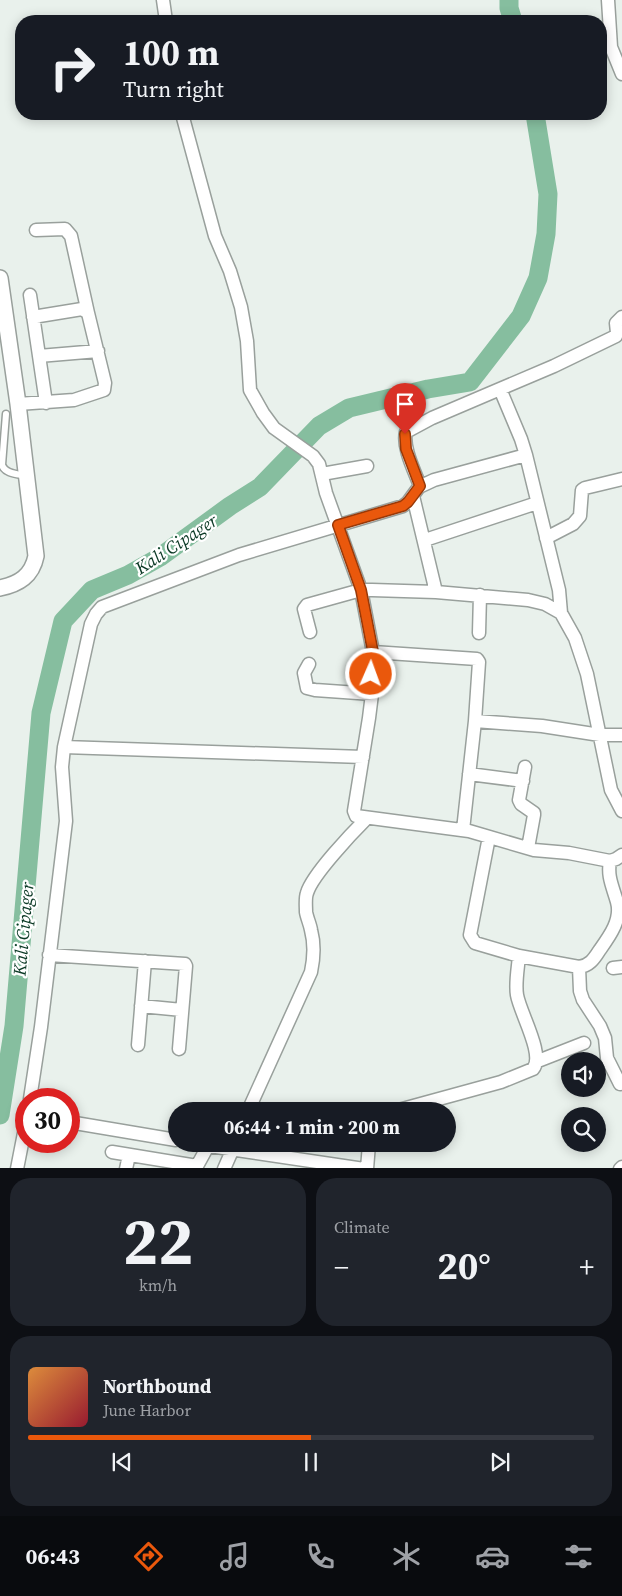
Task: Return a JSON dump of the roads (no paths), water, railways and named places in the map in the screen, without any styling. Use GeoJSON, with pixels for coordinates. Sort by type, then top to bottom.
{"type":"FeatureCollection","features":[{"type":"Feature","properties":{"kind":"street"},"geometry":{"type":"LineString","coordinates":[[166,0],[166,15]]}},
{"type":"Feature","properties":{"kind":"street"},"geometry":{"type":"LineString","coordinates":[[608,0],[611,47],[622,74]]}},
{"type":"Feature","properties":{"kind":"street"},"geometry":{"type":"LineString","coordinates":[[184,120],[215,236],[230,271],[241,307],[247,341],[250,390],[274,428],[313,456],[319,464],[326,492],[361,590],[373,652],[372,694],[354,811],[356,816],[463,830],[528,848],[610,860],[616,860],[622,855]]}},
{"type":"Feature","properties":{"kind":"street"},"geometry":{"type":"LineString","coordinates":[[18,404],[74,400],[104,390],[106,383],[71,236],[65,229],[36,230]]}},
{"type":"Feature","properties":{"kind":"street"},"geometry":{"type":"LineString","coordinates":[[0,278],[36,547],[34,566],[29,574],[21,581],[0,588]]}},
{"type":"Feature","properties":{"kind":"street"},"geometry":{"type":"LineString","coordinates":[[30,295],[46,403]]}},
{"type":"Feature","properties":{"kind":"street"},"geometry":{"type":"LineString","coordinates":[[33,317],[82,309],[88,312]]}},
{"type":"Feature","properties":{"kind":"street"},"geometry":{"type":"LineString","coordinates":[[436,592],[404,439],[406,432],[432,418],[554,366],[616,336],[616,323],[622,317]]}},
{"type":"Feature","properties":{"kind":"street"},"geometry":{"type":"LineString","coordinates":[[39,356],[98,351]]}},
{"type":"Feature","properties":{"kind":"street"},"geometry":{"type":"LineString","coordinates":[[500,389],[526,455],[559,590],[561,613],[575,638],[587,674],[611,790],[622,811]]}},
{"type":"Feature","properties":{"kind":"street"},"geometry":{"type":"LineString","coordinates":[[32,1088],[66,821],[62,767],[64,747],[91,624],[96,614],[102,607],[239,555],[403,506],[416,491],[449,475],[526,455]]}},
{"type":"Feature","properties":{"kind":"street"},"geometry":{"type":"LineString","coordinates":[[322,474],[367,466]]}},
{"type":"Feature","properties":{"kind":"street"},"geometry":{"type":"LineString","coordinates":[[546,538],[572,524],[580,516],[582,490],[622,480]]}},
{"type":"Feature","properties":{"kind":"street"},"geometry":{"type":"LineString","coordinates":[[425,540],[537,503]]}},
{"type":"Feature","properties":{"kind":"street"},"geometry":{"type":"LineString","coordinates":[[310,632],[304,608],[307,605],[361,590],[436,592],[528,600],[545,604],[561,613]]}},
{"type":"Feature","properties":{"kind":"street"},"geometry":{"type":"LineString","coordinates":[[479,633],[480,595]]}},
{"type":"Feature","properties":{"kind":"street"},"geometry":{"type":"LineString","coordinates":[[373,652],[477,659],[479,662],[475,721],[463,830]]}},
{"type":"Feature","properties":{"kind":"street"},"geometry":{"type":"LineString","coordinates":[[309,664],[304,673],[306,688],[372,694]]}},
{"type":"Feature","properties":{"kind":"street"},"geometry":{"type":"LineString","coordinates":[[475,721],[622,735]]}},
{"type":"Feature","properties":{"kind":"street"},"geometry":{"type":"LineString","coordinates":[[64,747],[363,757]]}},
{"type":"Feature","properties":{"kind":"street"},"geometry":{"type":"LineString","coordinates":[[525,767],[519,800],[521,804],[534,813],[528,848]]}},
{"type":"Feature","properties":{"kind":"street"},"geometry":{"type":"LineString","coordinates":[[469,774],[522,781]]}},
{"type":"Feature","properties":{"kind":"street"},"geometry":{"type":"LineString","coordinates":[[252,1102],[311,972],[314,958],[312,931],[307,915],[307,893],[328,862],[367,818]]}},
{"type":"Feature","properties":{"kind":"street"},"geometry":{"type":"LineString","coordinates":[[489,837],[470,935],[475,943],[519,956],[579,967],[592,962],[606,942],[618,918],[618,903],[609,878],[610,860]]}},
{"type":"Feature","properties":{"kind":"street"},"geometry":{"type":"LineString","coordinates":[[49,955],[185,964],[179,1049]]}},
{"type":"Feature","properties":{"kind":"street"},"geometry":{"type":"LineString","coordinates":[[519,956],[517,994],[538,1061]]}},
{"type":"Feature","properties":{"kind":"street"},"geometry":{"type":"LineString","coordinates":[[138,1045],[145,961]]}},
{"type":"Feature","properties":{"kind":"street"},"geometry":{"type":"LineString","coordinates":[[579,967],[580,991],[583,1000],[600,1026],[605,1038],[607,1058],[621,1085]]}},
{"type":"Feature","properties":{"kind":"street"},"geometry":{"type":"LineString","coordinates":[[141,1006],[182,1010]]}},
{"type":"Feature","properties":{"kind":"street"},"geometry":{"type":"LineString","coordinates":[[428,1102],[501,1082],[533,1069],[538,1061],[584,1043]]}},
{"type":"Feature","properties":{"kind":"street"},"geometry":{"type":"LineString","coordinates":[[80,1124],[168,1139]]}},
{"type":"Feature","properties":{"kind":"street"},"geometry":{"type":"LineString","coordinates":[[112,1152],[129,1155],[140,1163],[197,1166],[200,1152]]}},
{"type":"Feature","properties":{"kind":"street"},"geometry":{"type":"LineString","coordinates":[[224,1168],[231,1152]]}},
{"type":"Feature","properties":{"kind":"street"},"geometry":{"type":"LineString","coordinates":[[269,1152],[365,1168],[368,1152]]}},
{"type":"Feature","properties":{"kind":"street"},"geometry":{"type":"LineString","coordinates":[[17,1168],[20,1153]]}},
{"type":"Feature","properties":{"kind":"street"},"geometry":{"type":"LineString","coordinates":[[126,1168],[129,1155]]}},
{"type":"Feature","properties":{"kind":"lane"},"geometry":{"type":"LineString","coordinates":[[6,414],[1,452],[4,469],[8,472],[27,477]]}},
{"type":"Feature","properties":{"kind":"waterway","name":"Kali Cipager"},"geometry":{"type":"LineString","coordinates":[[509,0],[511,15]]}},
{"type":"Feature","properties":{"kind":"waterway","name":"Kali Cipager"},"geometry":{"type":"LineString","coordinates":[[0,1115],[14,1026],[41,713],[63,621],[92,590],[128,575],[160,557],[230,506],[260,487],[319,426],[349,408],[428,389],[470,382],[521,316],[538,278],[546,234],[548,194],[536,120]]}}]}
